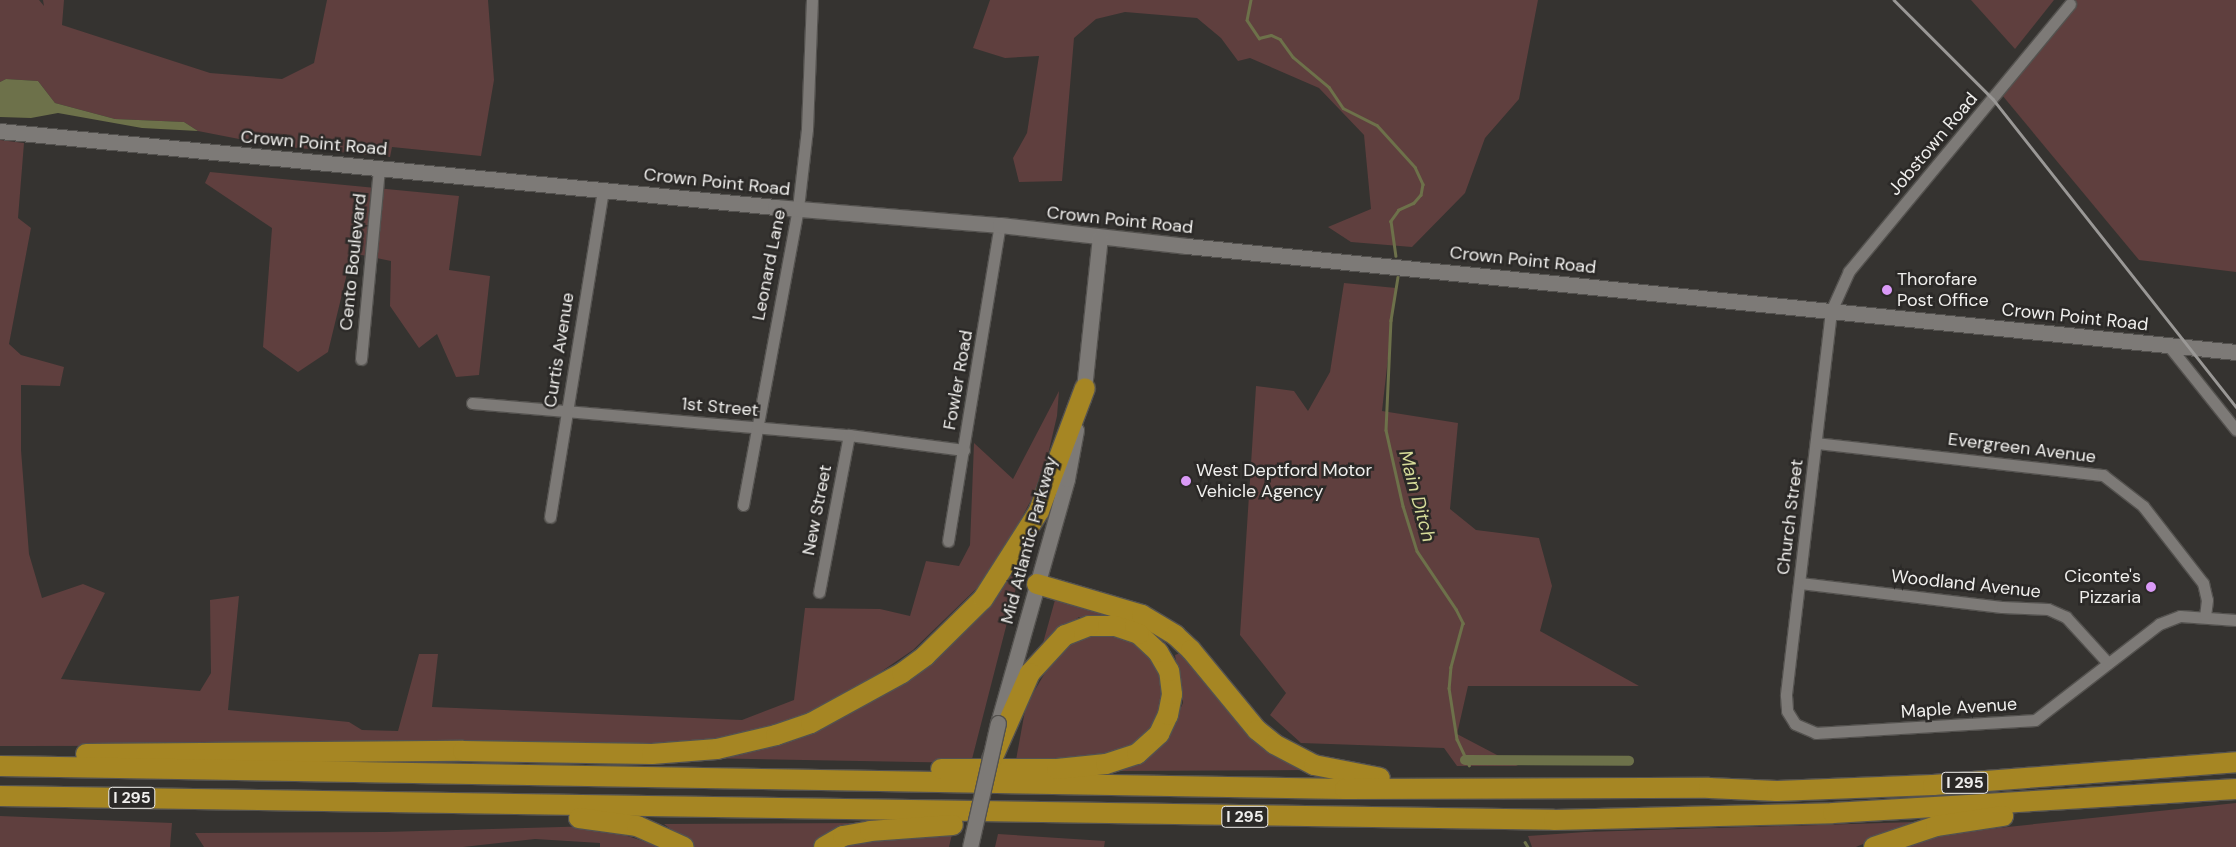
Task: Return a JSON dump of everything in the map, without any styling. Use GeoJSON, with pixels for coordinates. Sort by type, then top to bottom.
{"type":"FeatureCollection","features":[{"type":"Feature","properties":{"kind":"highway"},"geometry":{"type":"LineString","coordinates":[[0,755],[463,751],[652,754],[717,749],[776,735],[837,711],[883,686],[925,656],[983,599],[1039,511],[1085,388]]}},
{"type":"Feature","properties":{"kind":"highway"},"geometry":{"type":"LineString","coordinates":[[1037,584],[1142,615],[1175,635],[1257,730],[1274,744],[1314,765],[1336,772],[1402,780],[1645,779],[1709,788]]}},
{"type":"Feature","properties":{"kind":"highway"},"geometry":{"type":"LineString","coordinates":[[461,774],[488,765],[1058,769],[1106,764],[1137,754],[1159,734],[1168,715],[1172,694],[1169,671],[1158,652],[1139,634],[1116,626],[1089,626],[1064,635],[1046,652],[1030,673],[1003,724],[989,765]]}},
{"type":"Feature","properties":{"kind":"highway","name":"I 295"},"geometry":{"type":"LineString","coordinates":[[0,766],[1345,789],[1709,788],[1836,790],[2229,763]]}},
{"type":"Feature","properties":{"kind":"highway","name":"I 295"},"geometry":{"type":"LineString","coordinates":[[0,796],[1492,820],[1795,814],[2128,798],[2231,790]]}},
{"type":"Feature","properties":{"kind":"highway"},"geometry":{"type":"LineString","coordinates":[[1874,847],[1936,826],[1987,818],[2087,808],[2128,798]]}},
{"type":"Feature","properties":{"kind":"highway"},"geometry":{"type":"LineString","coordinates":[[263,800],[317,812],[590,818],[637,826],[684,847]]}},
{"type":"Feature","properties":{"kind":"highway"},"geometry":{"type":"LineString","coordinates":[[824,847],[843,836],[870,831],[950,825],[1457,830],[1492,820]]}},
{"type":"Feature","properties":{"kind":"main road","name":"Crown Point Road"},"geometry":{"type":"LineString","coordinates":[[0,131],[603,190],[1000,225],[1100,237],[2236,352]]}},
{"type":"Feature","properties":{"kind":"main road","name":"Mid Atlantic Parkway"},"geometry":{"type":"LineString","coordinates":[[1003,724],[1037,584],[1067,479],[1085,388],[1100,237]]}},
{"type":"Feature","properties":{"kind":"main road"},"geometry":{"type":"LineString","coordinates":[[970,844],[989,765]]}},
{"type":"Feature","properties":{"kind":"street","name":"Leonard Lane"},"geometry":{"type":"LineString","coordinates":[[743,505],[798,208],[807,130],[812,0]]}},
{"type":"Feature","properties":{"kind":"street","name":"Jobstown Road"},"geometry":{"type":"LineString","coordinates":[[1831,311],[1849,271],[2070,4]]}},
{"type":"Feature","properties":{"kind":"street","name":"Cento Boulevard"},"geometry":{"type":"LineString","coordinates":[[361,359],[379,168]]}},
{"type":"Feature","properties":{"kind":"street","name":"Curtis Avenue"},"geometry":{"type":"LineString","coordinates":[[550,517],[603,190]]}},
{"type":"Feature","properties":{"kind":"street","name":"Fowler Road"},"geometry":{"type":"LineString","coordinates":[[948,541],[1000,225]]}},
{"type":"Feature","properties":{"kind":"street","name":"Church Street"},"geometry":{"type":"LineString","coordinates":[[1795,724],[1787,711],[1786,695],[1831,311]]}},
{"type":"Feature","properties":{"kind":"street"},"geometry":{"type":"LineString","coordinates":[[2169,346],[2236,430]]}},
{"type":"Feature","properties":{"kind":"street","name":"1st Street"},"geometry":{"type":"LineString","coordinates":[[472,403],[849,435],[964,450]]}},
{"type":"Feature","properties":{"kind":"street","name":"New Street"},"geometry":{"type":"LineString","coordinates":[[819,592],[849,435]]}},
{"type":"Feature","properties":{"kind":"street","name":"Evergreen Avenue"},"geometry":{"type":"LineString","coordinates":[[1816,443],[2103,475],[2124,488],[2143,506],[2203,583],[2207,600],[2205,616]]}},
{"type":"Feature","properties":{"kind":"street","name":"Woodland Avenue"},"geometry":{"type":"LineString","coordinates":[[1800,583],[2002,607],[2048,609],[2066,617],[2108,663]]}},
{"type":"Feature","properties":{"kind":"street","name":"Maple Avenue"},"geometry":{"type":"LineString","coordinates":[[1795,724],[1816,733],[2035,720],[2159,624],[2180,616],[2205,616],[2236,620]]}},
{"type":"Feature","properties":{"kind":"shaded area"},"geometry":{"type":"Polygon","coordinates":[[[0,0],[39,0],[44,6],[43,0],[64,0],[62,25],[210,73],[282,79],[314,63],[327,0],[488,0],[494,80],[481,156],[392,147],[390,157],[268,145],[266,139],[239,139],[198,131],[184,122],[115,119],[55,103],[38,81],[6,79],[0,82],[0,0]]]}},
{"type":"Feature","properties":{"kind":"shaded area"},"geometry":{"type":"Polygon","coordinates":[[[990,0],[1538,0],[1519,99],[1485,138],[1465,193],[1412,247],[1351,242],[1328,227],[1371,209],[1364,135],[1319,88],[1250,58],[1238,61],[1221,38],[1197,18],[1125,12],[1096,19],[1074,38],[1062,181],[1019,182],[1013,158],[1027,133],[1039,56],[1005,58],[973,48],[990,0]]]}},
{"type":"Feature","properties":{"kind":"shaded area"},"geometry":{"type":"Polygon","coordinates":[[[1971,0],[2054,0],[2015,49],[1971,0]]]}},
{"type":"Feature","properties":{"kind":"shaded area"},"geometry":{"type":"Polygon","coordinates":[[[2069,0],[2236,0],[2236,272],[2139,260],[1997,89],[2069,0]]]}},
{"type":"Feature","properties":{"kind":"shaded area"},"geometry":{"type":"Polygon","coordinates":[[[6,79],[38,81],[55,103],[115,119],[184,122],[198,131],[142,128],[58,113],[31,118],[0,117],[0,82],[6,79]]]}},
{"type":"Feature","properties":{"kind":"shaded area"},"geometry":{"type":"Polygon","coordinates":[[[0,140],[24,143],[18,218],[31,228],[9,344],[21,355],[64,367],[60,386],[21,385],[21,450],[29,554],[42,598],[83,584],[105,593],[61,679],[200,691],[211,673],[210,600],[239,596],[228,710],[349,722],[362,730],[398,731],[419,654],[438,654],[432,707],[742,720],[794,700],[805,608],[880,609],[910,616],[926,561],[959,566],[970,545],[974,443],[1013,479],[1059,391],[1057,416],[1042,480],[1010,539],[977,588],[913,650],[835,703],[770,730],[690,745],[0,746],[0,140]]]}},
{"type":"Feature","properties":{"kind":"shaded area"},"geometry":{"type":"Polygon","coordinates":[[[210,172],[459,196],[449,270],[490,276],[479,375],[456,377],[437,334],[419,348],[390,306],[391,261],[352,253],[328,352],[298,372],[263,347],[272,228],[205,183],[210,172]]]}},
{"type":"Feature","properties":{"kind":"shaded area"},"geometry":{"type":"Polygon","coordinates":[[[1344,283],[1396,288],[1382,411],[1458,423],[1450,509],[1476,530],[1539,538],[1552,586],[1540,631],[1639,686],[1468,686],[1457,734],[1518,766],[1457,766],[1444,748],[1301,743],[1270,715],[1286,693],[1240,635],[1256,386],[1294,391],[1308,411],[1330,372],[1344,283]]]}},
{"type":"Feature","properties":{"kind":"shaded area"},"geometry":{"type":"Polygon","coordinates":[[[1027,545],[971,763],[700,758],[777,744],[859,709],[919,674],[976,621],[1027,545]]]}},
{"type":"Feature","properties":{"kind":"shaded area"},"geometry":{"type":"Polygon","coordinates":[[[1055,600],[1126,617],[1079,617],[1043,643],[1055,600]]]}},
{"type":"Feature","properties":{"kind":"shaded area"},"geometry":{"type":"Polygon","coordinates":[[[1124,633],[1146,649],[1163,672],[1168,699],[1153,729],[1134,746],[1107,758],[1016,760],[1026,705],[1055,656],[1083,634],[1124,633]]]}},
{"type":"Feature","properties":{"kind":"shaded area"},"geometry":{"type":"Polygon","coordinates":[[[1183,652],[1311,770],[1117,771],[1168,735],[1183,703],[1175,655],[1183,652]]]}},
{"type":"Feature","properties":{"kind":"shaded area"},"geometry":{"type":"Polygon","coordinates":[[[2236,803],[2236,847],[1895,847],[1911,837],[2236,803]]]}},
{"type":"Feature","properties":{"kind":"shaded area"},"geometry":{"type":"Polygon","coordinates":[[[0,816],[172,823],[170,847],[0,847],[0,816]]]}},
{"type":"Feature","properties":{"kind":"shaded area"},"geometry":{"type":"Polygon","coordinates":[[[1915,822],[1856,847],[1532,847],[1528,836],[1585,832],[1915,822]]]}},
{"type":"Feature","properties":{"kind":"shaded area"},"geometry":{"type":"Polygon","coordinates":[[[860,823],[823,839],[813,847],[694,847],[664,824],[860,823]]]}},
{"type":"Feature","properties":{"kind":"shaded area"},"geometry":{"type":"Polygon","coordinates":[[[596,826],[662,847],[600,847],[600,843],[535,839],[463,847],[204,847],[195,833],[384,832],[596,826]]]}},
{"type":"Feature","properties":{"kind":"shaded area"},"geometry":{"type":"Polygon","coordinates":[[[952,834],[949,847],[841,847],[856,840],[952,834]]]}},
{"type":"Feature","properties":{"kind":"shaded area"},"geometry":{"type":"Polygon","coordinates":[[[998,834],[1105,841],[1104,847],[995,847],[998,834]]]}},
{"type":"Feature","properties":{"kind":"waterway","name":"Main Ditch"},"geometry":{"type":"LineString","coordinates":[[1251,0],[1247,20],[1259,38],[1271,35],[1280,39],[1293,57],[1329,87],[1343,108],[1377,125],[1415,167],[1423,184],[1421,195],[1414,203],[1399,210],[1391,221],[1396,256]]}},
{"type":"Feature","properties":{"kind":"waterway","name":"Main Ditch"},"geometry":{"type":"LineString","coordinates":[[1398,277],[1391,320],[1386,430],[1403,506],[1417,551],[1456,609],[1463,623],[1451,667],[1449,688],[1457,739],[1469,765]]}},
{"type":"Feature","properties":{"kind":"waterway"},"geometry":{"type":"LineString","coordinates":[[1465,760],[1629,761]]}},
{"type":"Feature","properties":{"kind":"waterway","name":"Main Ditch"},"geometry":{"type":"LineString","coordinates":[[1525,842],[1528,847]]}},
{"type":"Feature","properties":{"kind":"railway"},"geometry":{"type":"LineString","coordinates":[[1894,0],[1993,99],[2236,407]]}},
{"type":"Feature","properties":{"kind":"place","name":"Thorofare Post Office"},"geometry":{"type":"Point","coordinates":[1887,290]}},
{"type":"Feature","properties":{"kind":"place","name":"West Deptford Motor Vehicle Agency"},"geometry":{"type":"Point","coordinates":[1186,481]}},
{"type":"Feature","properties":{"kind":"place","name":"Ciconte's Pizzaria"},"geometry":{"type":"Point","coordinates":[2151,587]}}]}
